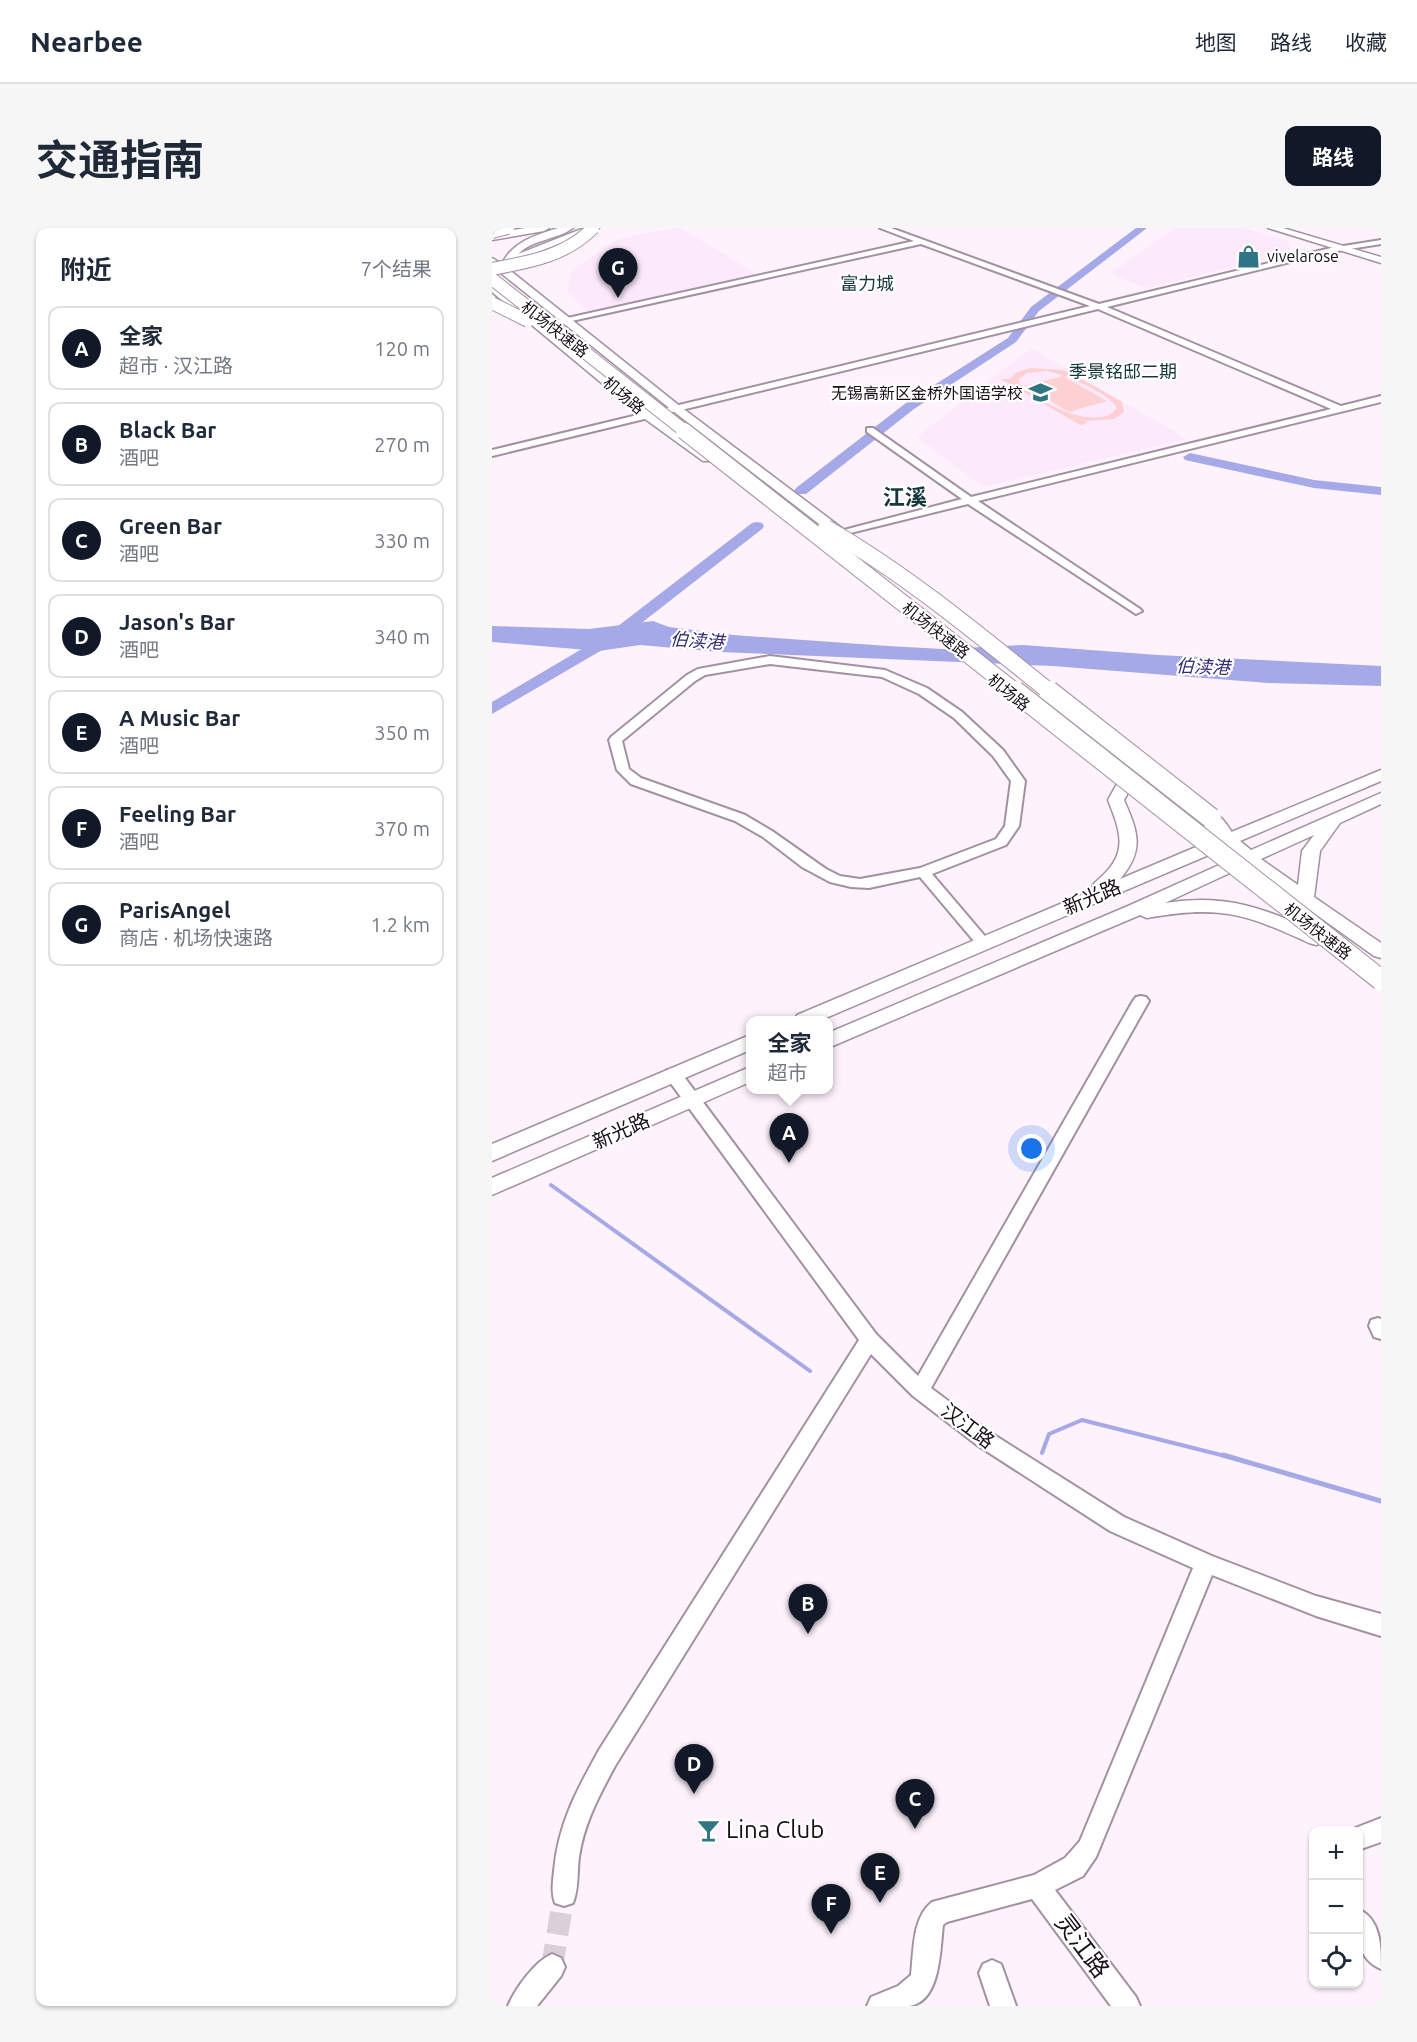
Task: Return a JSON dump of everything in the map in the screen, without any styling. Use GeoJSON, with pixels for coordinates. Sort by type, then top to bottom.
{"type":"FeatureCollection","features":[{"type":"Feature","properties":{"kind":"highway"},"geometry":{"type":"LineString","coordinates":[[492,235],[509,228]]}},
{"type":"Feature","properties":{"kind":"highway"},"geometry":{"type":"LineString","coordinates":[[492,235],[528,228]]}},
{"type":"Feature","properties":{"kind":"highway"},"geometry":{"type":"LineString","coordinates":[[492,235],[544,228]]}},
{"type":"Feature","properties":{"kind":"highway"},"geometry":{"type":"LineString","coordinates":[[495,269],[593,228]]}},
{"type":"Feature","properties":{"kind":"highway","name":"机场快速路"},"geometry":{"type":"LineString","coordinates":[[495,269],[578,347],[1381,980]]}},
{"type":"Feature","properties":{"kind":"highway","name":"机场快速路"},"geometry":{"type":"LineString","coordinates":[[495,269],[761,481],[1381,967]]}},
{"type":"Feature","properties":{"kind":"highway"},"geometry":{"type":"LineString","coordinates":[[492,303],[578,347]]}},
{"type":"Feature","properties":{"kind":"highway"},"geometry":{"type":"LineString","coordinates":[[826,532],[871,552],[921,587],[1118,747],[1211,818],[1227,840]]}},
{"type":"Feature","properties":{"kind":"main road"},"geometry":{"type":"LineString","coordinates":[[492,235],[555,228]]}},
{"type":"Feature","properties":{"kind":"main road"},"geometry":{"type":"LineString","coordinates":[[568,228],[541,237],[516,250],[495,269],[565,320],[826,532]]}},
{"type":"Feature","properties":{"kind":"main road"},"geometry":{"type":"LineString","coordinates":[[1273,228],[1347,247]]}},
{"type":"Feature","properties":{"kind":"main road"},"geometry":{"type":"LineString","coordinates":[[1288,228],[1381,258]]}},
{"type":"Feature","properties":{"kind":"main road","name":"机场路"},"geometry":{"type":"LineString","coordinates":[[492,287],[649,416],[826,532],[873,557],[1248,858],[1381,952]]}},
{"type":"Feature","properties":{"kind":"main road","name":"机场路"},"geometry":{"type":"LineString","coordinates":[[826,532],[943,640],[1224,869],[1381,990]]}},
{"type":"Feature","properties":{"kind":"main road","name":"新光路"},"geometry":{"type":"LineString","coordinates":[[813,1016],[1381,775]]}},
{"type":"Feature","properties":{"kind":"main road"},"geometry":{"type":"LineString","coordinates":[[1090,897],[1112,878],[1130,849],[1130,836],[1116,800],[1124,786]]}},
{"type":"Feature","properties":{"kind":"main road","name":"新光路"},"geometry":{"type":"LineString","coordinates":[[833,1039],[1134,910],[1381,798]]}},
{"type":"Feature","properties":{"kind":"main road"},"geometry":{"type":"LineString","coordinates":[[1308,805],[1306,811],[1311,818],[1321,822],[1334,820]]}},
{"type":"Feature","properties":{"kind":"main road"},"geometry":{"type":"LineString","coordinates":[[1305,898],[1311,851],[1334,820]]}},
{"type":"Feature","properties":{"kind":"main road"},"geometry":{"type":"LineString","coordinates":[[1134,910],[1146,912],[1177,907],[1219,905],[1284,924],[1316,939]]}},
{"type":"Feature","properties":{"kind":"main road","name":"新光路"},"geometry":{"type":"LineString","coordinates":[[492,1153],[746,1044]]}},
{"type":"Feature","properties":{"kind":"main road","name":"新光路"},"geometry":{"type":"LineString","coordinates":[[492,1187],[746,1076]]}},
{"type":"Feature","properties":{"kind":"street"},"geometry":{"type":"LineString","coordinates":[[884,228],[1101,306],[1340,409]]}},
{"type":"Feature","properties":{"kind":"street"},"geometry":{"type":"LineString","coordinates":[[540,325],[922,242]]}},
{"type":"Feature","properties":{"kind":"street"},"geometry":{"type":"LineString","coordinates":[[492,453],[1347,247],[1381,242]]}},
{"type":"Feature","properties":{"kind":"street"},"geometry":{"type":"LineString","coordinates":[[826,532],[969,501],[1381,399]]}},
{"type":"Feature","properties":{"kind":"street"},"geometry":{"type":"LineString","coordinates":[[870,430],[969,501],[1136,611]]}},
{"type":"Feature","properties":{"kind":"street"},"geometry":{"type":"LineString","coordinates":[[770,660],[885,674],[923,691],[958,715],[998,753],[1018,781],[1012,826],[1000,842],[923,872],[875,882],[850,883],[828,875],[804,861],[770,834],[740,818],[636,781],[623,770],[615,740],[691,678],[702,672],[770,660]]}},
{"type":"Feature","properties":{"kind":"street"},"geometry":{"type":"LineString","coordinates":[[923,872],[984,944]]}},
{"type":"Feature","properties":{"kind":"street"},"geometry":{"type":"LineString","coordinates":[[920,1390],[1141,1001]]}},
{"type":"Feature","properties":{"kind":"street","name":"汉江路"},"geometry":{"type":"LineString","coordinates":[[673,1074],[869,1340],[920,1390],[984,1439],[1117,1524],[1206,1563],[1316,1606],[1381,1625]]}},
{"type":"Feature","properties":{"kind":"street"},"geometry":{"type":"LineString","coordinates":[[564,1894],[567,1857],[577,1814],[606,1758],[869,1340]]}},
{"type":"Feature","properties":{"kind":"street"},"geometry":{"type":"LineString","coordinates":[[880,2006],[907,1995],[923,1981],[931,1919],[941,1911],[1037,1886],[1074,1867],[1088,1849],[1206,1563]]}},
{"type":"Feature","properties":{"kind":"street"},"geometry":{"type":"LineString","coordinates":[[1363,1837],[1381,1830]]}},
{"type":"Feature","properties":{"kind":"street","name":"灵江路"},"geometry":{"type":"LineString","coordinates":[[1037,1886],[1127,2006]]}},
{"type":"Feature","properties":{"kind":"street"},"geometry":{"type":"LineString","coordinates":[[1363,1928],[1381,1956]]}},
{"type":"Feature","properties":{"kind":"street"},"geometry":{"type":"LineString","coordinates":[[521,2006],[552,1967]]}},
{"type":"Feature","properties":{"kind":"street"},"geometry":{"type":"LineString","coordinates":[[992,1972],[1003,2006]]}},
{"type":"Feature","properties":{"kind":"shaded area"},"geometry":{"type":"Polygon","coordinates":[[[681,228],[758,275],[589,312],[567,292],[571,272],[600,250],[621,238],[681,228]]]}},
{"type":"Feature","properties":{"kind":"shaded area"},"geometry":{"type":"Polygon","coordinates":[[[1174,228],[1243,228],[1288,241],[1291,253],[1146,288],[1110,274],[1174,228]]]}},
{"type":"Feature","properties":{"kind":"shaded area","name":"无锡高新区金桥外国语学校"},"geometry":{"type":"Polygon","coordinates":[[[1031,348],[1187,439],[983,487],[917,437],[1031,348]]]}},
{"type":"Feature","properties":{"kind":"shaded area"},"geometry":{"type":"Polygon","coordinates":[[[1031,368],[1062,370],[1071,373],[1122,402],[1124,412],[1114,419],[1085,421],[1087,423],[1080,425],[1001,379],[1010,379],[1017,372],[1031,368]],[[1052,372],[1027,373],[1019,379],[1019,383],[1052,406],[1082,416],[1096,418],[1108,415],[1117,408],[1113,402],[1096,390],[1052,372]]]}},
{"type":"Feature","properties":{"kind":"shaded area"},"geometry":{"type":"Polygon","coordinates":[[[1063,376],[1107,401],[1069,412],[1025,386],[1063,376]]]}},
{"type":"Feature","properties":{"kind":"water","name":"伯渎港"},"geometry":{"type":"Polygon","coordinates":[[[653,621],[669,627],[733,635],[888,646],[942,649],[1023,645],[1158,655],[1381,666],[1381,686],[1268,683],[1053,666],[720,652],[640,645],[599,651],[492,642],[492,626],[589,629],[653,621]]]}},
{"type":"Feature","properties":{"kind":"waterway"},"geometry":{"type":"LineString","coordinates":[[801,491],[910,406],[1012,340],[1035,309],[1142,228]]}},
{"type":"Feature","properties":{"kind":"waterway"},"geometry":{"type":"LineString","coordinates":[[1190,457],[1314,484],[1381,491]]}},
{"type":"Feature","properties":{"kind":"waterway"},"geometry":{"type":"LineString","coordinates":[[492,709],[571,660],[615,636],[757,526]]}},
{"type":"Feature","properties":{"kind":"waterway"},"geometry":{"type":"LineString","coordinates":[[551,1185],[810,1371]]}},
{"type":"Feature","properties":{"kind":"waterway"},"geometry":{"type":"LineString","coordinates":[[1042,1453],[1049,1434],[1082,1420],[1229,1457]]}},
{"type":"Feature","properties":{"kind":"waterway"},"geometry":{"type":"LineString","coordinates":[[1223,1455],[1381,1501]]}},
{"type":"Feature","properties":{"kind":"tunnel"},"geometry":{"type":"LineString","coordinates":[[552,1967],[564,1894]]}},
{"type":"Feature","properties":{"kind":"place","name":"vivelarose"},"geometry":{"type":"Point","coordinates":[1249,256]}},
{"type":"Feature","properties":{"kind":"place","name":"ParisAngel"},"geometry":{"type":"Point","coordinates":[618,298]}},
{"type":"Feature","properties":{"kind":"place","name":"无锡高新区金桥外国语学校"},"geometry":{"type":"Point","coordinates":[1041,393]}},
{"type":"Feature","properties":{"kind":"place","name":"全家"},"geometry":{"type":"Point","coordinates":[789,1163]}},
{"type":"Feature","properties":{"kind":"place","name":"Black Bar"},"geometry":{"type":"Point","coordinates":[808,1634]}},
{"type":"Feature","properties":{"kind":"place","name":"Jason's Bar"},"geometry":{"type":"Point","coordinates":[694,1794]}},
{"type":"Feature","properties":{"kind":"place","name":"Green Bar"},"geometry":{"type":"Point","coordinates":[915,1829]}},
{"type":"Feature","properties":{"kind":"place","name":"Lina Club"},"geometry":{"type":"Point","coordinates":[708,1830]}},
{"type":"Feature","properties":{"kind":"place","name":"A Music Bar"},"geometry":{"type":"Point","coordinates":[880,1903]}},
{"type":"Feature","properties":{"kind":"place","name":"Feeling Bar"},"geometry":{"type":"Point","coordinates":[831,1934]}},
{"type":"Feature","properties":{"kind":"district","name":"富力城"},"geometry":{"type":"Point","coordinates":[867,284]}},
{"type":"Feature","properties":{"kind":"district","name":"季景铭邸二期"},"geometry":{"type":"Point","coordinates":[1123,372]}},
{"type":"Feature","properties":{"kind":"district","name":"江溪"},"geometry":{"type":"Point","coordinates":[905,497]}}]}
